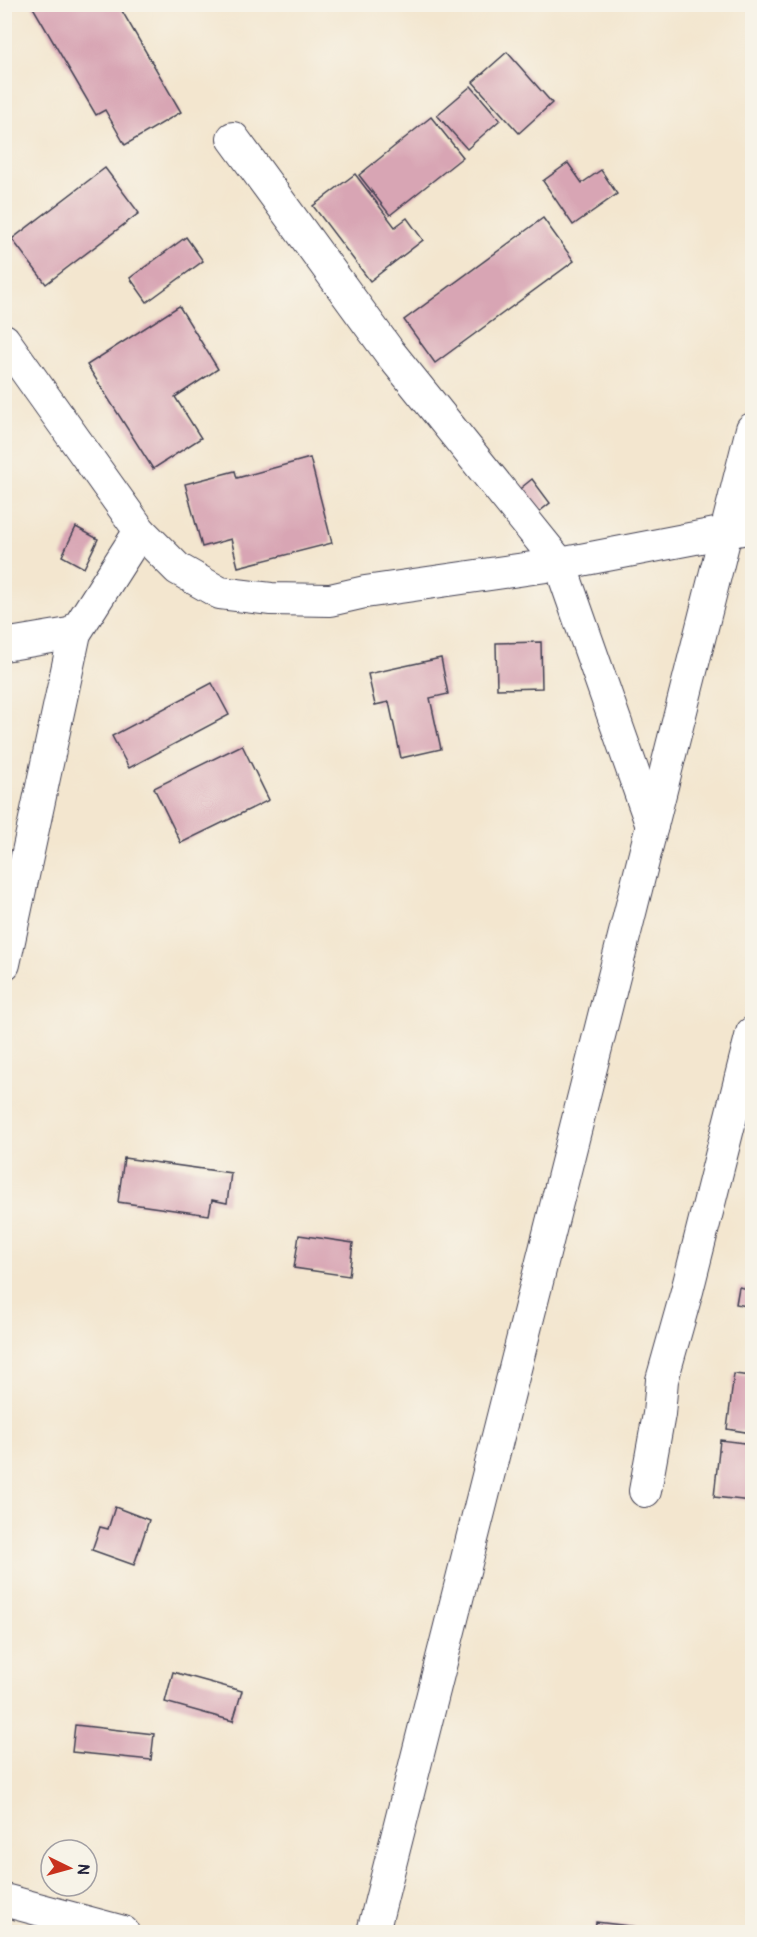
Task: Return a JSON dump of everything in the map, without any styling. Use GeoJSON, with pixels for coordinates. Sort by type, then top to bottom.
{"type":"FeatureCollection","features":[{"type":"Feature","properties":{"kind":"street"},"geometry":{"type":"LineString","coordinates":[[233,138],[390,353],[560,564],[652,826]]}},
{"type":"Feature","properties":{"kind":"street"},"geometry":{"type":"LineString","coordinates":[[4,340],[140,531],[178,569],[220,593],[271,599],[330,600],[365,592],[560,564],[739,529]]}},
{"type":"Feature","properties":{"kind":"street"},"geometry":{"type":"LineString","coordinates":[[373,1932],[652,826],[739,529],[753,429]]}},
{"type":"Feature","properties":{"kind":"street"},"geometry":{"type":"LineString","coordinates":[[4,964],[75,633],[140,531]]}},
{"type":"Feature","properties":{"kind":"street"},"geometry":{"type":"LineString","coordinates":[[4,645],[75,633]]}},
{"type":"Feature","properties":{"kind":"street"},"geometry":{"type":"LineString","coordinates":[[645,1491],[662,1380],[753,1033]]}},
{"type":"Feature","properties":{"kind":"street"},"geometry":{"type":"LineString","coordinates":[[4,1900],[123,1932]]}},
{"type":"Feature","properties":{"kind":"building"},"geometry":{"type":"Polygon","coordinates":[[[31,4],[118,4],[181,112],[125,145],[105,110],[96,115],[31,4]]]}},
{"type":"Feature","properties":{"kind":"building"},"geometry":{"type":"Polygon","coordinates":[[[507,52],[552,103],[519,133],[473,82],[507,52]]]}},
{"type":"Feature","properties":{"kind":"building"},"geometry":{"type":"Polygon","coordinates":[[[471,86],[500,120],[467,149],[437,115],[471,86]]]}},
{"type":"Feature","properties":{"kind":"building"},"geometry":{"type":"Polygon","coordinates":[[[431,117],[463,157],[390,215],[359,175],[431,117]]]}},
{"type":"Feature","properties":{"kind":"building"},"geometry":{"type":"Polygon","coordinates":[[[568,163],[582,183],[601,170],[617,194],[573,225],[543,181],[568,163]]]}},
{"type":"Feature","properties":{"kind":"building"},"geometry":{"type":"Polygon","coordinates":[[[105,168],[139,213],[46,284],[12,239],[105,168]]]}},
{"type":"Feature","properties":{"kind":"building"},"geometry":{"type":"Polygon","coordinates":[[[355,174],[395,227],[407,218],[423,240],[370,281],[313,206],[355,174]]]}},
{"type":"Feature","properties":{"kind":"building"},"geometry":{"type":"Polygon","coordinates":[[[543,218],[574,261],[435,363],[404,320],[543,218]]]}},
{"type":"Feature","properties":{"kind":"building"},"geometry":{"type":"Polygon","coordinates":[[[186,237],[203,261],[147,302],[130,278],[186,237]]]}},
{"type":"Feature","properties":{"kind":"building"},"geometry":{"type":"Polygon","coordinates":[[[179,306],[218,369],[175,397],[201,438],[153,469],[87,365],[179,306]]]}},
{"type":"Feature","properties":{"kind":"building"},"geometry":{"type":"Polygon","coordinates":[[[310,458],[332,543],[238,567],[231,539],[202,547],[185,484],[235,471],[237,478],[310,458]]]}},
{"type":"Feature","properties":{"kind":"building"},"geometry":{"type":"Polygon","coordinates":[[[532,479],[550,503],[535,515],[516,492],[532,479]]]}},
{"type":"Feature","properties":{"kind":"building"},"geometry":{"type":"Polygon","coordinates":[[[76,527],[98,539],[84,568],[62,556],[76,527]]]}},
{"type":"Feature","properties":{"kind":"building"},"geometry":{"type":"Polygon","coordinates":[[[541,642],[542,688],[497,689],[496,643],[541,642]]]}},
{"type":"Feature","properties":{"kind":"building"},"geometry":{"type":"Polygon","coordinates":[[[441,658],[448,694],[430,698],[441,749],[401,758],[389,702],[375,705],[368,674],[441,658]]]}},
{"type":"Feature","properties":{"kind":"building"},"geometry":{"type":"Polygon","coordinates":[[[212,683],[229,715],[129,768],[112,736],[212,683]]]}},
{"type":"Feature","properties":{"kind":"building"},"geometry":{"type":"Polygon","coordinates":[[[242,745],[269,800],[181,843],[154,788],[242,745]]]}},
{"type":"Feature","properties":{"kind":"building"},"geometry":{"type":"Polygon","coordinates":[[[124,1158],[231,1173],[227,1203],[212,1200],[209,1215],[118,1202],[124,1158]]]}},
{"type":"Feature","properties":{"kind":"building"},"geometry":{"type":"Polygon","coordinates":[[[299,1235],[353,1243],[349,1276],[294,1268],[299,1235]]]}},
{"type":"Feature","properties":{"kind":"building"},"geometry":{"type":"Polygon","coordinates":[[[739,1287],[752,1290],[752,1307],[736,1304],[739,1287]]]}},
{"type":"Feature","properties":{"kind":"building"},"geometry":{"type":"Polygon","coordinates":[[[734,1374],[752,1376],[752,1433],[727,1429],[734,1374]]]}},
{"type":"Feature","properties":{"kind":"building"},"geometry":{"type":"Polygon","coordinates":[[[720,1440],[752,1444],[752,1501],[714,1497],[720,1440]]]}},
{"type":"Feature","properties":{"kind":"building"},"geometry":{"type":"Polygon","coordinates":[[[115,1507],[149,1520],[134,1565],[92,1550],[100,1527],[108,1529],[115,1507]]]}},
{"type":"Feature","properties":{"kind":"building"},"geometry":{"type":"Polygon","coordinates":[[[173,1672],[242,1691],[233,1721],[165,1702],[173,1672]]]}},
{"type":"Feature","properties":{"kind":"building"},"geometry":{"type":"Polygon","coordinates":[[[75,1725],[154,1734],[151,1760],[72,1752],[75,1725]]]}},
{"type":"Feature","properties":{"kind":"building"},"geometry":{"type":"Polygon","coordinates":[[[596,1922],[663,1930],[663,1932],[595,1932],[596,1922]]]}}]}
